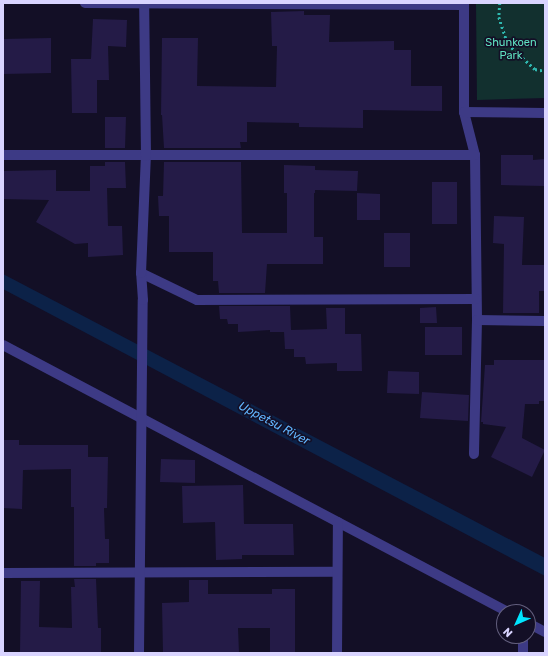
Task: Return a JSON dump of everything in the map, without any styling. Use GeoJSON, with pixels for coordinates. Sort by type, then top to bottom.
{"type":"FeatureCollection","features":[{"type":"Feature","properties":{"kind":"street"},"geometry":{"type":"LineString","coordinates":[[86,3],[464,4],[464,112],[475,155],[477,320],[474,454]]}},
{"type":"Feature","properties":{"kind":"street"},"geometry":{"type":"LineString","coordinates":[[140,653],[140,393],[143,300],[141,273],[146,156],[144,3]]}},
{"type":"Feature","properties":{"kind":"street"},"geometry":{"type":"LineString","coordinates":[[464,112],[545,113]]}},
{"type":"Feature","properties":{"kind":"street"},"geometry":{"type":"LineString","coordinates":[[3,155],[475,155]]}},
{"type":"Feature","properties":{"kind":"street"},"geometry":{"type":"LineString","coordinates":[[141,273],[197,300],[476,300]]}},
{"type":"Feature","properties":{"kind":"street"},"geometry":{"type":"LineString","coordinates":[[477,320],[545,321]]}},
{"type":"Feature","properties":{"kind":"street"},"geometry":{"type":"LineString","coordinates":[[3,345],[496,606]]}},
{"type":"Feature","properties":{"kind":"street"},"geometry":{"type":"LineString","coordinates":[[337,653],[338,522]]}},
{"type":"Feature","properties":{"kind":"street"},"geometry":{"type":"LineString","coordinates":[[3,573],[337,572]]}},
{"type":"Feature","properties":{"kind":"street"},"geometry":{"type":"LineString","coordinates":[[536,627],[545,632]]}},
{"type":"Feature","properties":{"kind":"path"},"geometry":{"type":"LineString","coordinates":[[500,3],[499,17],[508,44],[535,69],[545,71]]}},
{"type":"Feature","properties":{"kind":"green space","name":"Shunkoen Park"},"geometry":{"type":"Polygon","coordinates":[[[476,3],[545,3],[545,98],[477,100],[476,3]]]}},
{"type":"Feature","properties":{"kind":"water","name":"Uppetsu River"},"geometry":{"type":"Polygon","coordinates":[[[3,274],[545,558],[545,576],[3,289],[3,274]]]}},
{"type":"Feature","properties":{"kind":"building"},"geometry":{"type":"Polygon","coordinates":[[[304,11],[304,15],[330,15],[329,42],[394,41],[394,50],[411,50],[411,86],[442,86],[442,111],[363,110],[363,128],[299,127],[299,123],[247,122],[247,142],[240,142],[241,148],[164,148],[161,115],[162,38],[198,38],[197,86],[276,87],[277,46],[272,46],[271,12],[304,11]]]}},
{"type":"Feature","properties":{"kind":"building"},"geometry":{"type":"Polygon","coordinates":[[[93,19],[127,20],[126,47],[108,46],[109,80],[97,80],[97,113],[72,113],[71,59],[91,59],[93,19]]]}},
{"type":"Feature","properties":{"kind":"building"},"geometry":{"type":"Polygon","coordinates":[[[51,38],[51,73],[3,74],[3,39],[51,38]]]}},
{"type":"Feature","properties":{"kind":"building"},"geometry":{"type":"Polygon","coordinates":[[[105,117],[126,117],[125,148],[105,148],[105,117]]]}},
{"type":"Feature","properties":{"kind":"building"},"geometry":{"type":"Polygon","coordinates":[[[501,155],[533,155],[533,160],[545,159],[545,186],[501,185],[501,155]]]}},
{"type":"Feature","properties":{"kind":"building"},"geometry":{"type":"Polygon","coordinates":[[[105,162],[125,162],[126,188],[107,188],[108,226],[122,226],[123,255],[88,257],[88,243],[75,244],[36,222],[49,200],[3,199],[3,171],[56,170],[56,191],[90,191],[90,166],[105,166],[105,162]]]}},
{"type":"Feature","properties":{"kind":"building"},"geometry":{"type":"Polygon","coordinates":[[[164,162],[241,162],[242,233],[287,233],[287,193],[284,193],[284,165],[315,166],[315,170],[358,171],[357,191],[315,190],[314,237],[323,237],[323,264],[267,264],[265,293],[219,293],[218,281],[213,281],[213,252],[169,252],[169,216],[159,216],[158,196],[163,196],[164,162]]]}},
{"type":"Feature","properties":{"kind":"building"},"geometry":{"type":"Polygon","coordinates":[[[432,182],[457,182],[457,224],[432,224],[432,182]]]}},
{"type":"Feature","properties":{"kind":"building"},"geometry":{"type":"Polygon","coordinates":[[[357,193],[380,194],[380,220],[357,220],[357,193]]]}},
{"type":"Feature","properties":{"kind":"building"},"geometry":{"type":"Polygon","coordinates":[[[494,216],[524,217],[522,265],[545,265],[545,291],[539,291],[539,313],[503,313],[504,244],[493,243],[494,216]]]}},
{"type":"Feature","properties":{"kind":"building"},"geometry":{"type":"Polygon","coordinates":[[[384,233],[410,233],[410,267],[384,267],[384,233]]]}},
{"type":"Feature","properties":{"kind":"building"},"geometry":{"type":"Polygon","coordinates":[[[219,306],[290,306],[291,330],[327,329],[326,308],[345,308],[345,334],[361,334],[362,371],[337,371],[337,363],[306,364],[305,357],[294,357],[294,349],[285,349],[284,332],[270,332],[270,330],[238,332],[238,324],[228,324],[227,319],[220,319],[219,306]]]}},
{"type":"Feature","properties":{"kind":"building"},"geometry":{"type":"Polygon","coordinates":[[[436,307],[437,323],[420,323],[420,308],[436,307]]]}},
{"type":"Feature","properties":{"kind":"building"},"geometry":{"type":"Polygon","coordinates":[[[425,327],[462,327],[462,355],[425,355],[425,327]]]}},
{"type":"Feature","properties":{"kind":"building"},"geometry":{"type":"Polygon","coordinates":[[[494,360],[545,360],[545,401],[539,401],[539,404],[525,404],[522,438],[545,450],[532,477],[491,457],[506,427],[483,424],[483,422],[481,422],[485,365],[494,365],[494,360]]]}},
{"type":"Feature","properties":{"kind":"building"},"geometry":{"type":"Polygon","coordinates":[[[388,371],[419,372],[419,394],[387,393],[388,371]]]}},
{"type":"Feature","properties":{"kind":"building"},"geometry":{"type":"Polygon","coordinates":[[[422,392],[469,395],[468,421],[420,418],[422,392]]]}},
{"type":"Feature","properties":{"kind":"building"},"geometry":{"type":"Polygon","coordinates":[[[3,440],[19,440],[19,445],[88,445],[88,457],[108,457],[107,508],[104,508],[105,539],[109,539],[109,563],[96,563],[96,566],[74,566],[74,507],[71,507],[71,469],[23,470],[22,509],[3,508],[3,440]]]}},
{"type":"Feature","properties":{"kind":"building"},"geometry":{"type":"Polygon","coordinates":[[[161,459],[195,460],[195,483],[160,482],[161,459]]]}},
{"type":"Feature","properties":{"kind":"building"},"geometry":{"type":"Polygon","coordinates":[[[243,485],[244,524],[293,524],[294,555],[242,555],[242,559],[216,560],[215,522],[183,523],[182,486],[243,485]]]}},
{"type":"Feature","properties":{"kind":"building"},"geometry":{"type":"Polygon","coordinates":[[[74,579],[96,579],[98,628],[101,628],[101,653],[20,653],[21,581],[40,581],[39,627],[72,628],[71,587],[75,587],[74,579]]]}},
{"type":"Feature","properties":{"kind":"building"},"geometry":{"type":"Polygon","coordinates":[[[189,580],[208,580],[208,594],[272,594],[272,589],[295,589],[295,653],[270,653],[270,628],[238,628],[239,653],[163,653],[162,603],[189,602],[189,580]]]}}]}
